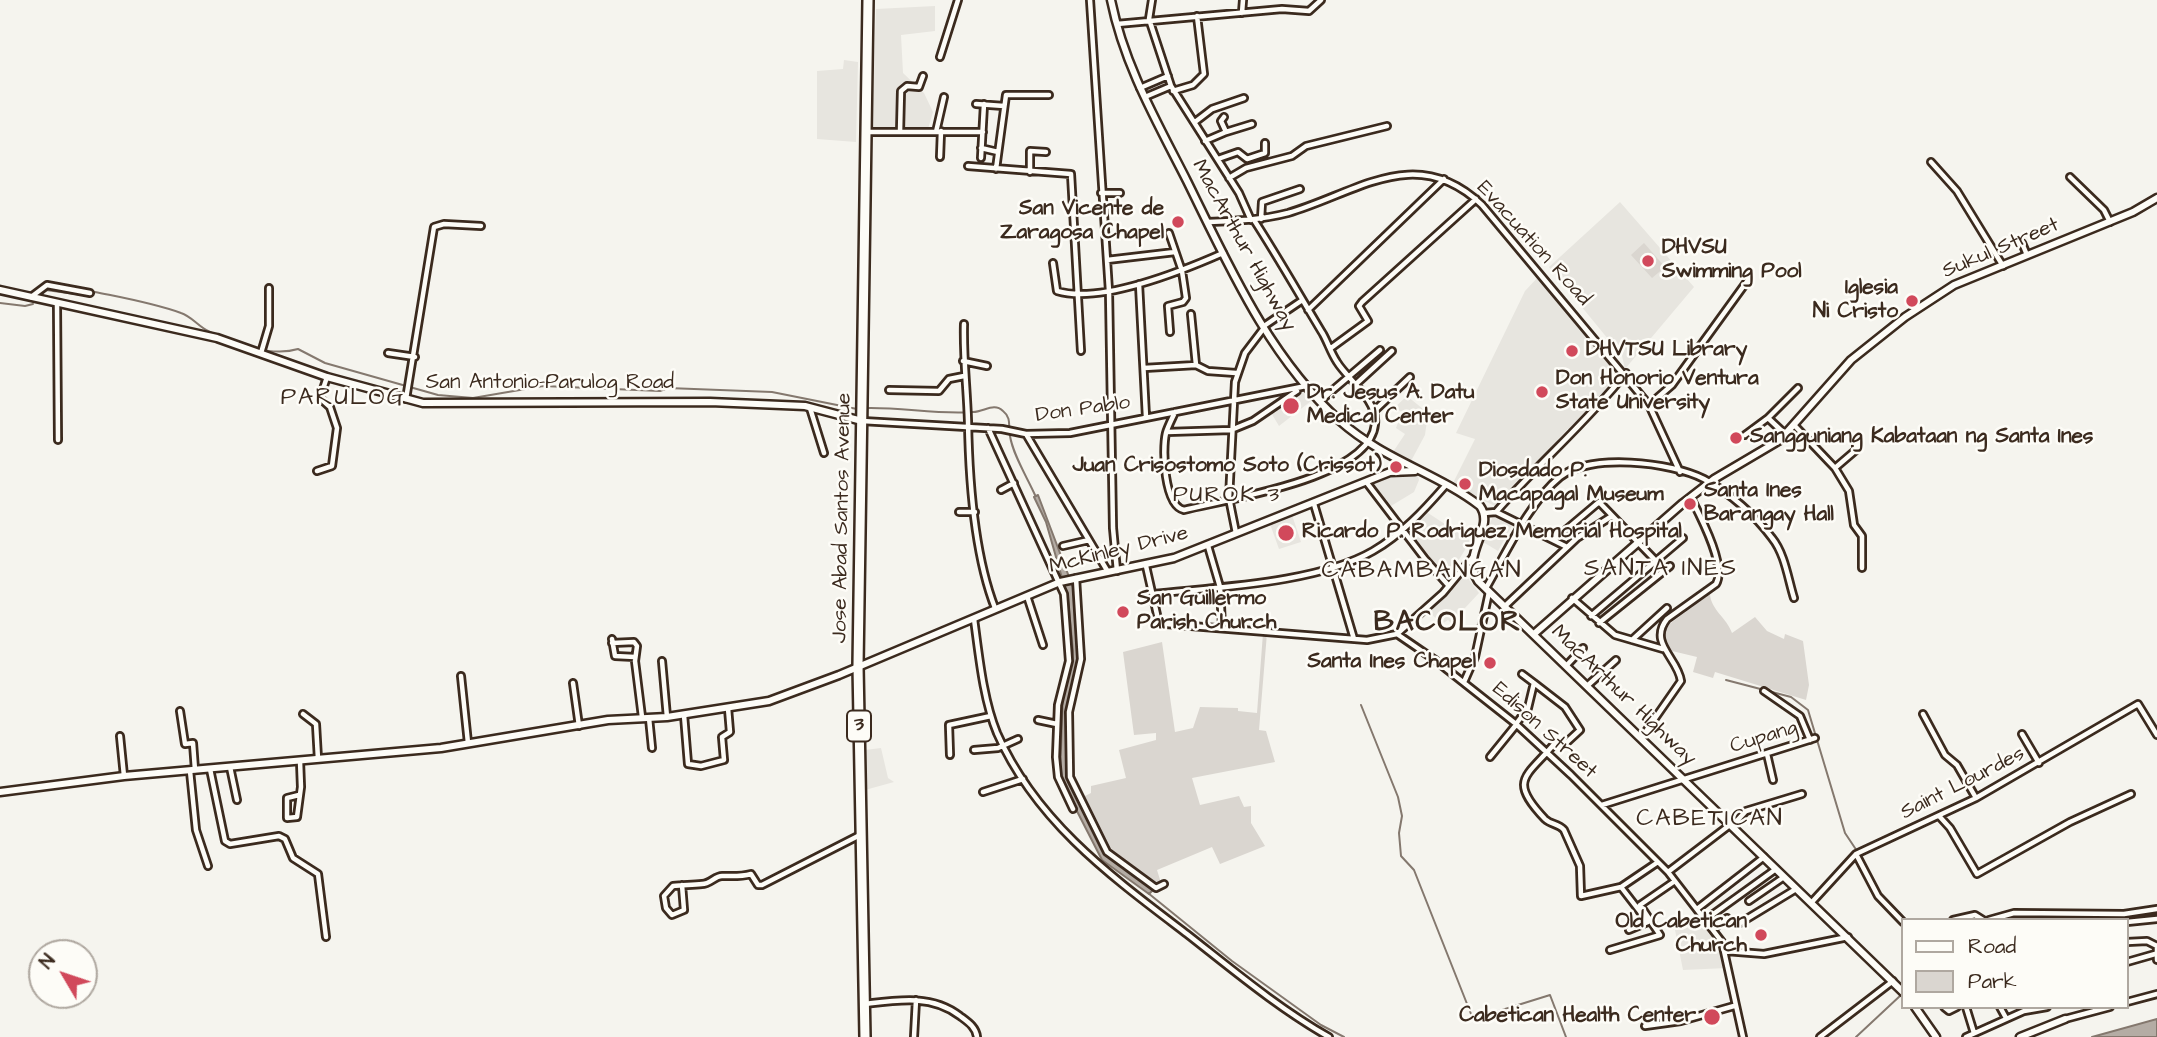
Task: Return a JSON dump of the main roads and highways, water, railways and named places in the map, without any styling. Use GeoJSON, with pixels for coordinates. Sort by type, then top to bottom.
{"type":"FeatureCollection","features":[{"type":"Feature","properties":{"kind":"highway","name":"Jose Abad Santos Avenue"},"geometry":{"type":"LineString","coordinates":[[865,1037],[858,666],[868,0]]}},
{"type":"Feature","properties":{"kind":"waterway"},"geometry":{"type":"LineString","coordinates":[[40,296],[46,290],[90,296],[95,292],[170,309],[185,314],[208,331],[240,345],[276,351],[298,349],[325,363],[438,395],[473,398],[543,386],[660,391],[668,388],[772,392],[857,409]]}},
{"type":"Feature","properties":{"kind":"waterway"},"geometry":{"type":"LineString","coordinates":[[0,303],[25,306],[33,304]]}},
{"type":"Feature","properties":{"kind":"waterway"},"geometry":{"type":"LineString","coordinates":[[866,408],[960,413],[1000,408],[1008,417],[1014,451],[1035,495]]}},
{"type":"Feature","properties":{"kind":"waterway"},"geometry":{"type":"LineString","coordinates":[[1726,680],[1791,697],[1808,710],[1845,833],[1857,851]]}},
{"type":"Feature","properties":{"kind":"waterway"},"geometry":{"type":"LineString","coordinates":[[1361,705],[1398,797],[1402,816],[1399,833],[1401,856],[1414,870],[1473,1019],[1550,995],[1566,1037]]}},
{"type":"Feature","properties":{"kind":"waterway"},"geometry":{"type":"LineString","coordinates":[[1860,856],[1875,885]]}},
{"type":"Feature","properties":{"kind":"waterway"},"geometry":{"type":"LineString","coordinates":[[1877,890],[1903,918]]}},
{"type":"Feature","properties":{"kind":"waterway"},"geometry":{"type":"LineString","coordinates":[[1148,893],[1232,961],[1321,1025],[1344,1037]]}},
{"type":"Feature","properties":{"kind":"waterway"},"geometry":{"type":"LineString","coordinates":[[2128,918],[2157,913]]}},
{"type":"Feature","properties":{"kind":"waterway"},"geometry":{"type":"LineString","coordinates":[[2008,917],[2047,915]]}},
{"type":"Feature","properties":{"kind":"waterway"},"geometry":{"type":"LineString","coordinates":[[2098,916],[2114,918]]}},
{"type":"Feature","properties":{"kind":"waterway"},"geometry":{"type":"LineString","coordinates":[[1856,1037],[1901,995]]}},
{"type":"Feature","properties":{"kind":"place","name":"San Vicente de Zaragosa Chapel"},"geometry":{"type":"Point","coordinates":[1178,222]}},
{"type":"Feature","properties":{"kind":"place","name":"DHVSU Swimming Pool"},"geometry":{"type":"Point","coordinates":[1648,261]}},
{"type":"Feature","properties":{"kind":"place","name":"Iglesia Ni Cristo"},"geometry":{"type":"Point","coordinates":[1912,301]}},
{"type":"Feature","properties":{"kind":"place","name":"DHVTSU Library"},"geometry":{"type":"Point","coordinates":[1572,351]}},
{"type":"Feature","properties":{"kind":"place","name":"Don Honorio Ventura State University"},"geometry":{"type":"Point","coordinates":[1542,392]}},
{"type":"Feature","properties":{"kind":"place","name":"Dr. Jesus A. Datu Medical Center"},"geometry":{"type":"Point","coordinates":[1291,406]}},
{"type":"Feature","properties":{"kind":"place","name":"Sangguniang Kabataan ng Santa Ines"},"geometry":{"type":"Point","coordinates":[1736,438]}},
{"type":"Feature","properties":{"kind":"place","name":"Juan Crisostomo Soto (Crissot)"},"geometry":{"type":"Point","coordinates":[1396,467]}},
{"type":"Feature","properties":{"kind":"place","name":"Diosdado P. Macapagal Museum"},"geometry":{"type":"Point","coordinates":[1465,484]}},
{"type":"Feature","properties":{"kind":"place","name":"Santa Ines Barangay Hall"},"geometry":{"type":"Point","coordinates":[1690,504]}},
{"type":"Feature","properties":{"kind":"place","name":"Ricardo P. Rodriguez Memorial Hospital"},"geometry":{"type":"Point","coordinates":[1286,533]}},
{"type":"Feature","properties":{"kind":"place","name":"San Guillermo Parish Church"},"geometry":{"type":"Point","coordinates":[1123,612]}},
{"type":"Feature","properties":{"kind":"place","name":"Santa Ines Chapel"},"geometry":{"type":"Point","coordinates":[1490,663]}},
{"type":"Feature","properties":{"kind":"place","name":"Old Cabetican Church"},"geometry":{"type":"Point","coordinates":[1761,935]}},
{"type":"Feature","properties":{"kind":"place","name":"Cabetican Health Center"},"geometry":{"type":"Point","coordinates":[1712,1017]}},
{"type":"Feature","properties":{"kind":"district","name":"PARULOG"},"geometry":{"type":"Point","coordinates":[343,399]}},
{"type":"Feature","properties":{"kind":"district","name":"PUROK 3"},"geometry":{"type":"Point","coordinates":[1227,496]}},
{"type":"Feature","properties":{"kind":"district","name":"SANTA INES"},"geometry":{"type":"Point","coordinates":[1661,570]}},
{"type":"Feature","properties":{"kind":"district","name":"CABAMBANGAN"},"geometry":{"type":"Point","coordinates":[1422,572]}},
{"type":"Feature","properties":{"kind":"district","name":"BACOLOR"},"geometry":{"type":"Point","coordinates":[1448,624]}},
{"type":"Feature","properties":{"kind":"district","name":"CABETICAN"},"geometry":{"type":"Point","coordinates":[1710,820]}}]}
